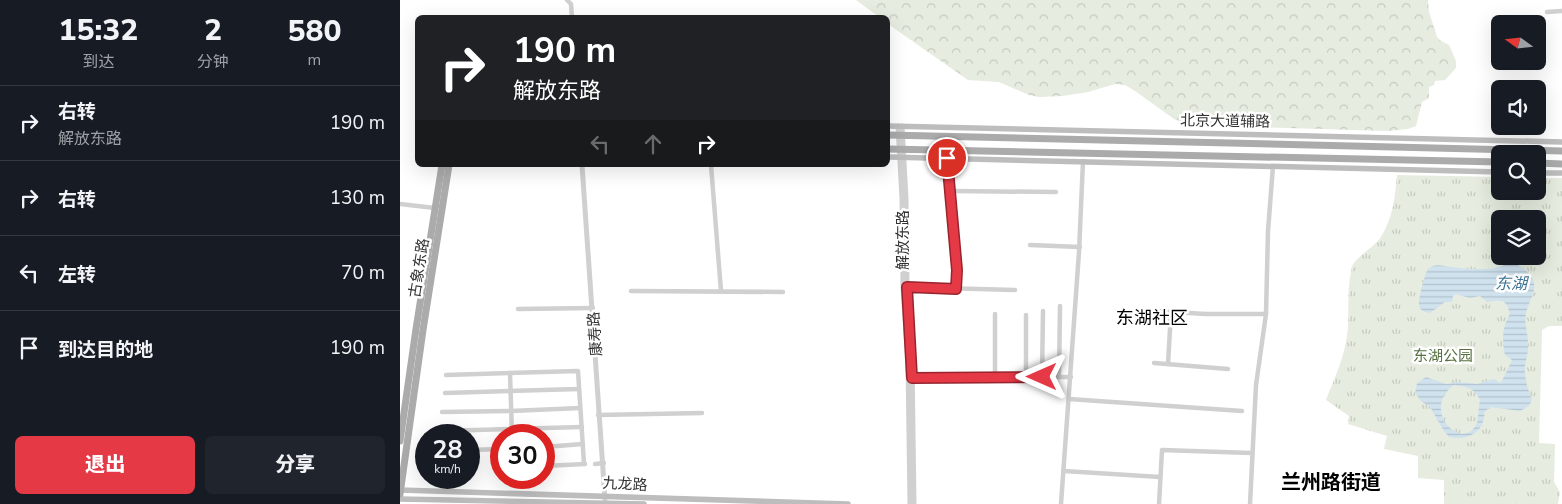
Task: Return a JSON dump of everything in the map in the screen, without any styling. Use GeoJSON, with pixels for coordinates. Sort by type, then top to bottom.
{"type":"FeatureCollection","features":[{"type":"Feature","properties":{"kind":"main road","name":"北京大道辅路"},"geometry":{"type":"LineString","coordinates":[[890,126],[1562,142]]}},
{"type":"Feature","properties":{"kind":"main road"},"geometry":{"type":"LineString","coordinates":[[890,135],[1562,151]]}},
{"type":"Feature","properties":{"kind":"main road"},"geometry":{"type":"LineString","coordinates":[[890,148],[1491,162]]}},
{"type":"Feature","properties":{"kind":"main road"},"geometry":{"type":"LineString","coordinates":[[890,157],[1491,172]]}},
{"type":"Feature","properties":{"kind":"main road"},"geometry":{"type":"LineString","coordinates":[[1546,163],[1562,164]]}},
{"type":"Feature","properties":{"kind":"main road","name":"古象东路"},"geometry":{"type":"LineString","coordinates":[[400,442],[402,414],[442,167]]}},
{"type":"Feature","properties":{"kind":"main road","name":"古象东路"},"geometry":{"type":"LineString","coordinates":[[400,491],[449,167]]}},
{"type":"Feature","properties":{"kind":"main road"},"geometry":{"type":"LineString","coordinates":[[1546,173],[1562,173]]}},
{"type":"Feature","properties":{"kind":"main road","name":"九龙路"},"geometry":{"type":"LineString","coordinates":[[400,491],[848,504]]}},
{"type":"Feature","properties":{"kind":"main road","name":"九龙路"},"geometry":{"type":"LineString","coordinates":[[400,499],[644,504]]}},
{"type":"Feature","properties":{"kind":"street"},"geometry":{"type":"LineString","coordinates":[[567,0],[571,4],[572,15]]}},
{"type":"Feature","properties":{"kind":"street"},"geometry":{"type":"LineString","coordinates":[[1547,12],[1562,11]]}},
{"type":"Feature","properties":{"kind":"street","name":"解放东路"},"geometry":{"type":"LineString","coordinates":[[900,126],[914,504]]}},
{"type":"Feature","properties":{"kind":"street"},"geometry":{"type":"LineString","coordinates":[[947,158],[951,191],[956,289]]}},
{"type":"Feature","properties":{"kind":"street"},"geometry":{"type":"LineString","coordinates":[[1061,504],[1080,246],[1083,161]]}},
{"type":"Feature","properties":{"kind":"street"},"geometry":{"type":"LineString","coordinates":[[1250,504],[1251,453],[1256,385],[1266,314],[1268,231],[1273,166]]}},
{"type":"Feature","properties":{"kind":"street","name":"康寿路"},"geometry":{"type":"LineString","coordinates":[[581,167],[600,415],[600,463],[604,504]]}},
{"type":"Feature","properties":{"kind":"street"},"geometry":{"type":"LineString","coordinates":[[711,167],[721,290]]}},
{"type":"Feature","properties":{"kind":"street"},"geometry":{"type":"LineString","coordinates":[[951,191],[1056,192]]}},
{"type":"Feature","properties":{"kind":"street"},"geometry":{"type":"LineString","coordinates":[[400,204],[435,208]]}},
{"type":"Feature","properties":{"kind":"street"},"geometry":{"type":"LineString","coordinates":[[1030,245],[1080,246]]}},
{"type":"Feature","properties":{"kind":"street"},"geometry":{"type":"LineString","coordinates":[[905,287],[1015,290]]}},
{"type":"Feature","properties":{"kind":"street"},"geometry":{"type":"LineString","coordinates":[[631,291],[721,290],[783,292]]}},
{"type":"Feature","properties":{"kind":"street"},"geometry":{"type":"LineString","coordinates":[[1059,377],[1060,306]]}},
{"type":"Feature","properties":{"kind":"street"},"geometry":{"type":"LineString","coordinates":[[518,308],[592,308]]}},
{"type":"Feature","properties":{"kind":"street"},"geometry":{"type":"LineString","coordinates":[[1137,310],[1224,315],[1266,314]]}},
{"type":"Feature","properties":{"kind":"street"},"geometry":{"type":"LineString","coordinates":[[1042,377],[1043,311]]}},
{"type":"Feature","properties":{"kind":"street"},"geometry":{"type":"LineString","coordinates":[[1168,364],[1171,312]]}},
{"type":"Feature","properties":{"kind":"street"},"geometry":{"type":"LineString","coordinates":[[994,314],[995,377]]}},
{"type":"Feature","properties":{"kind":"street"},"geometry":{"type":"LineString","coordinates":[[1026,315],[1026,377]]}},
{"type":"Feature","properties":{"kind":"street"},"geometry":{"type":"LineString","coordinates":[[1154,363],[1228,369]]}},
{"type":"Feature","properties":{"kind":"street"},"geometry":{"type":"LineString","coordinates":[[446,375],[578,371],[585,464],[555,465]]}},
{"type":"Feature","properties":{"kind":"street"},"geometry":{"type":"LineString","coordinates":[[510,373],[512,424]]}},
{"type":"Feature","properties":{"kind":"street"},"geometry":{"type":"LineString","coordinates":[[910,378],[1071,377]]}},
{"type":"Feature","properties":{"kind":"street","name":"解放东路"},"geometry":{"type":"LineString","coordinates":[[910,378],[910,504]]}},
{"type":"Feature","properties":{"kind":"street"},"geometry":{"type":"LineString","coordinates":[[445,393],[579,389]]}},
{"type":"Feature","properties":{"kind":"street"},"geometry":{"type":"LineString","coordinates":[[1069,399],[1242,411]]}},
{"type":"Feature","properties":{"kind":"street"},"geometry":{"type":"LineString","coordinates":[[442,412],[580,408]]}},
{"type":"Feature","properties":{"kind":"street"},"geometry":{"type":"LineString","coordinates":[[600,415],[702,413]]}},
{"type":"Feature","properties":{"kind":"street"},"geometry":{"type":"LineString","coordinates":[[555,427],[582,426]]}},
{"type":"Feature","properties":{"kind":"street"},"geometry":{"type":"LineString","coordinates":[[555,445],[583,444]]}},
{"type":"Feature","properties":{"kind":"street"},"geometry":{"type":"LineString","coordinates":[[1159,504],[1162,450],[1251,453]]}},
{"type":"Feature","properties":{"kind":"street"},"geometry":{"type":"LineString","coordinates":[[1064,470],[1160,477]]}},
{"type":"Feature","properties":{"kind":"green space"},"geometry":{"type":"Polygon","coordinates":[[[856,0],[1428,0],[1429,12],[1437,37],[1449,45],[1456,61],[1456,68],[1445,80],[1435,81],[1434,85],[1429,87],[1429,98],[1422,102],[1416,126],[1408,129],[1388,131],[1188,125],[1174,119],[1125,85],[1115,84],[1088,92],[1039,97],[1029,95],[999,82],[968,80],[890,25],[890,15],[876,15],[856,0]]]}},
{"type":"Feature","properties":{"kind":"green space","name":"东湖公园"},"geometry":{"type":"Polygon","coordinates":[[[1397,175],[1491,177],[1491,200],[1546,200],[1546,178],[1562,178],[1562,326],[1549,326],[1542,330],[1539,443],[1555,444],[1554,482],[1560,492],[1558,504],[1444,504],[1444,480],[1418,478],[1418,456],[1384,449],[1387,436],[1348,424],[1349,416],[1326,400],[1340,365],[1347,338],[1352,267],[1381,237],[1393,207],[1397,175]]]}},
{"type":"Feature","properties":{"kind":"water","name":"东湖"},"geometry":{"type":"Polygon","coordinates":[[[1506,265],[1518,265],[1526,270],[1534,283],[1534,290],[1526,317],[1528,352],[1525,366],[1525,375],[1532,400],[1529,406],[1520,411],[1491,407],[1485,411],[1482,424],[1475,433],[1462,438],[1449,437],[1430,407],[1421,401],[1415,393],[1417,383],[1426,377],[1446,384],[1459,382],[1477,384],[1494,379],[1501,383],[1512,360],[1505,355],[1503,339],[1505,324],[1510,314],[1507,305],[1503,301],[1487,302],[1480,296],[1470,298],[1456,294],[1453,296],[1452,302],[1445,302],[1430,313],[1423,311],[1419,306],[1419,301],[1423,283],[1431,266],[1467,269],[1496,268],[1506,265]],[[1454,385],[1444,395],[1441,406],[1442,416],[1447,425],[1454,431],[1463,434],[1471,431],[1477,423],[1480,400],[1472,390],[1454,385]]]}},
{"type":"Feature","properties":{"kind":"district","name":"东湖社区"},"geometry":{"type":"Point","coordinates":[1152,318]}},
{"type":"Feature","properties":{"kind":"district","name":"兰州路街道"},"geometry":{"type":"Point","coordinates":[1331,482]}},
{"type":"Feature","properties":{"kind":"route"},"geometry":{"type":"LineString","coordinates":[[947,158],[957,270],[956,289],[907,287],[912,378],[1042,377]]}}]}
